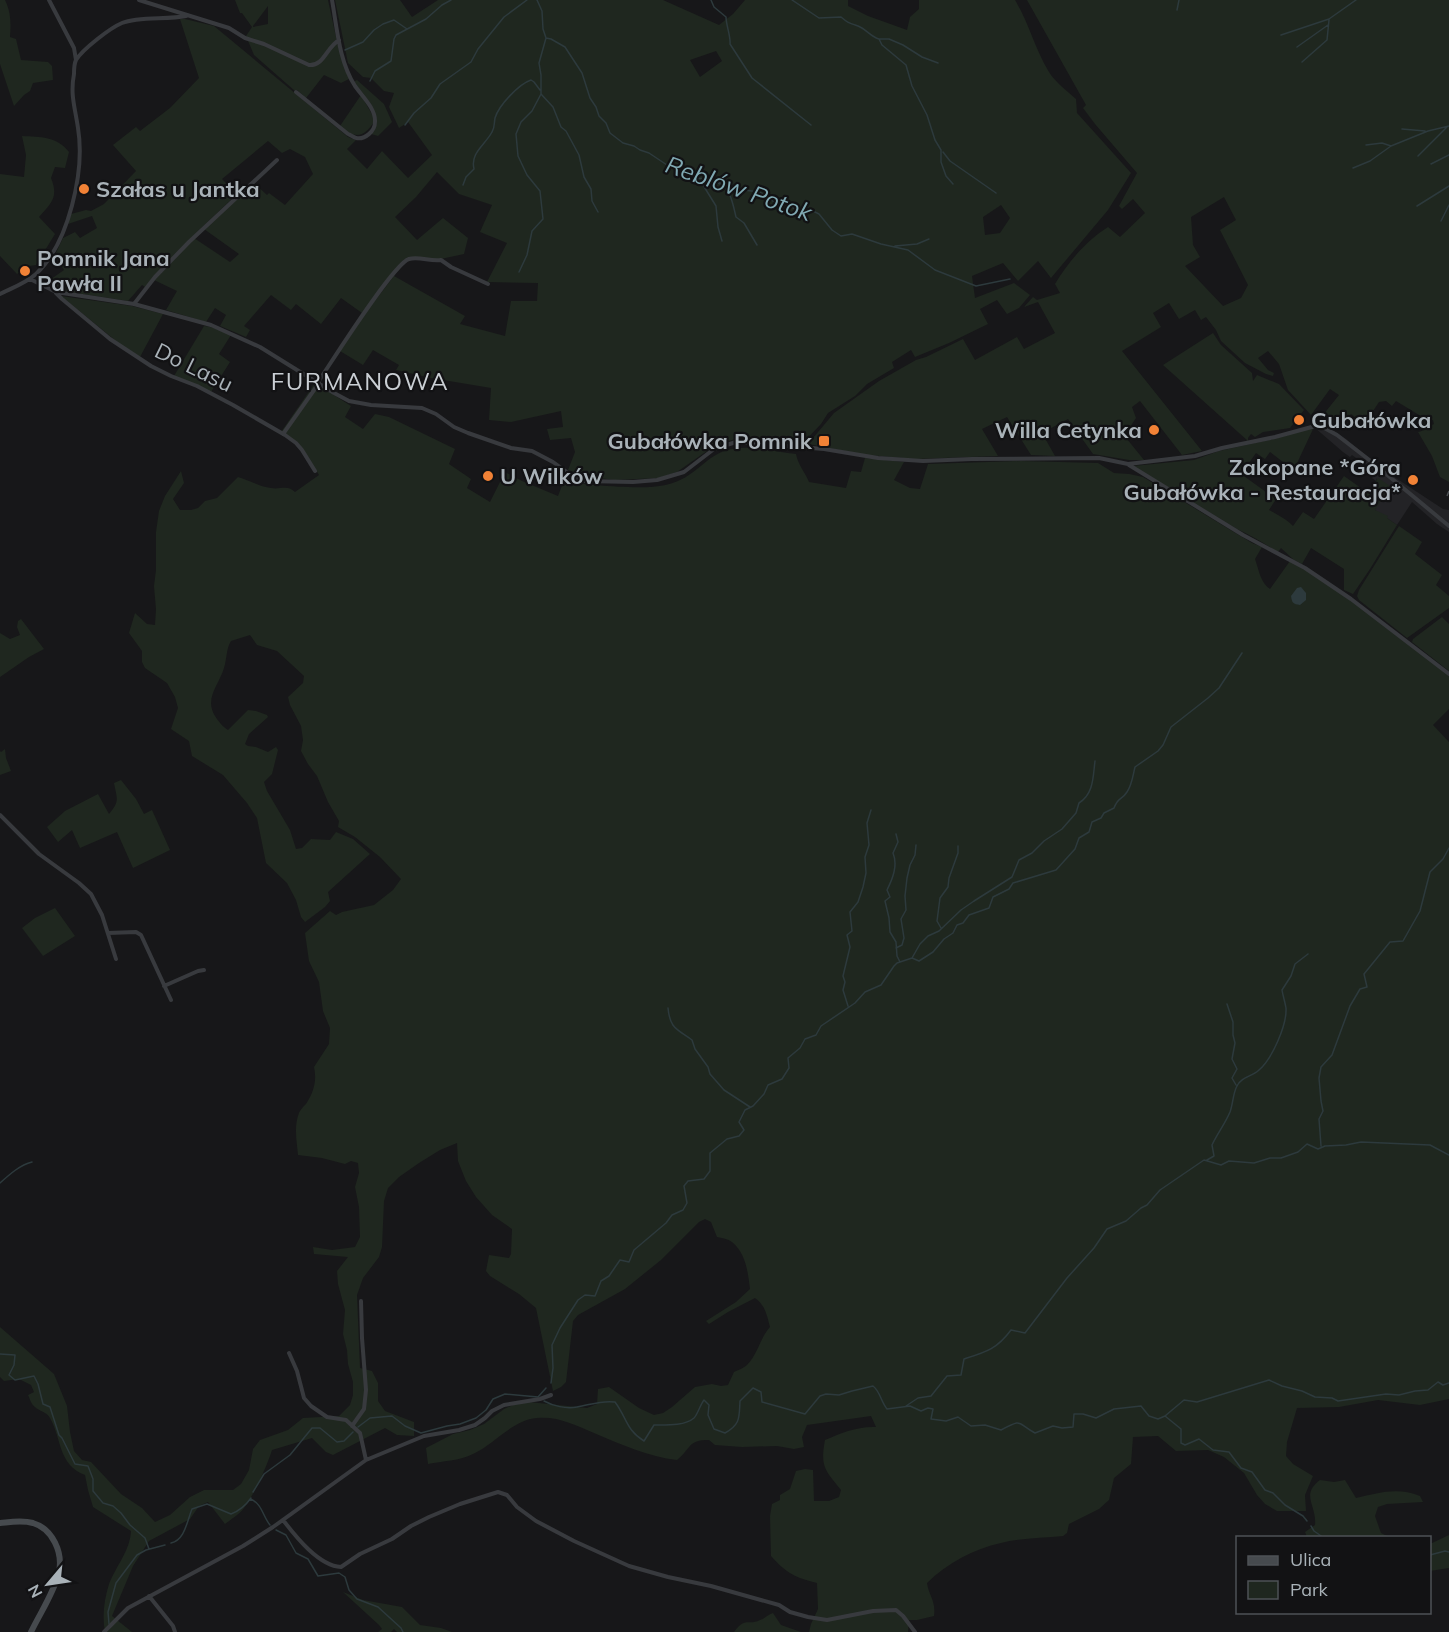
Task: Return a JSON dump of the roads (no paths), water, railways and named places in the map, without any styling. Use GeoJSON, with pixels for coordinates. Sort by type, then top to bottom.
{"type":"FeatureCollection","features":[{"type":"Feature","properties":{"kind":"street"},"geometry":{"type":"LineString","coordinates":[[139,0],[229,28],[245,38],[264,44],[309,66],[320,63],[330,46],[339,40]]}},
{"type":"Feature","properties":{"kind":"street"},"geometry":{"type":"LineString","coordinates":[[296,92],[356,138],[362,138],[372,132],[375,126],[374,113],[353,83],[345,63],[332,0]]}},
{"type":"Feature","properties":{"kind":"street"},"geometry":{"type":"LineString","coordinates":[[0,294],[30,279],[44,266],[58,244],[77,179],[80,152],[79,131],[71,89],[76,61],[74,48],[50,1]]}},
{"type":"Feature","properties":{"kind":"street"},"geometry":{"type":"LineString","coordinates":[[76,61],[96,40],[124,22],[186,16]]}},
{"type":"Feature","properties":{"kind":"street"},"geometry":{"type":"LineString","coordinates":[[135,304],[155,277],[189,242],[277,160]]}},
{"type":"Feature","properties":{"kind":"street"},"geometry":{"type":"LineString","coordinates":[[283,434],[380,292],[402,264],[409,259],[441,260],[488,284]]}},
{"type":"Feature","properties":{"kind":"street"},"geometry":{"type":"LineString","coordinates":[[30,279],[56,292],[135,304],[211,325],[277,356],[334,393],[349,400],[371,405],[422,408],[468,433],[511,448],[531,451],[553,462],[575,478],[585,481],[657,480],[684,472],[714,449],[736,442],[825,449],[878,458],[923,461],[1099,458],[1128,464],[1195,456],[1319,425],[1337,435],[1368,459],[1449,526]]}},
{"type":"Feature","properties":{"kind":"street","name":"Do Lasu"},"geometry":{"type":"LineString","coordinates":[[56,292],[110,339],[131,353],[171,376],[197,386],[233,405],[283,434],[296,443],[315,471]]}},
{"type":"Feature","properties":{"kind":"street"},"geometry":{"type":"LineString","coordinates":[[1128,464],[1243,534],[1305,568],[1351,599],[1449,674]]}},
{"type":"Feature","properties":{"kind":"street"},"geometry":{"type":"LineString","coordinates":[[0,815],[43,857],[88,891],[99,908],[116,959]]}},
{"type":"Feature","properties":{"kind":"street"},"geometry":{"type":"LineString","coordinates":[[108,933],[136,932],[141,935],[171,1000]]}},
{"type":"Feature","properties":{"kind":"street"},"geometry":{"type":"LineString","coordinates":[[164,986],[204,970]]}},
{"type":"Feature","properties":{"kind":"street"},"geometry":{"type":"LineString","coordinates":[[352,1426],[364,1409],[366,1390],[361,1301]]}},
{"type":"Feature","properties":{"kind":"street"},"geometry":{"type":"LineString","coordinates":[[289,1353],[297,1371],[304,1398],[327,1417],[346,1420],[360,1433],[366,1460]]}},
{"type":"Feature","properties":{"kind":"street"},"geometry":{"type":"LineString","coordinates":[[104,1632],[128,1608],[243,1546],[366,1460],[424,1436],[475,1425],[492,1411],[504,1405],[551,1395]]}},
{"type":"Feature","properties":{"kind":"street"},"geometry":{"type":"LineString","coordinates":[[283,1520],[294,1535],[317,1557],[334,1567],[341,1568],[360,1554],[392,1539],[429,1517],[486,1494],[502,1492],[512,1499],[525,1514],[537,1521],[629,1566],[779,1605],[799,1615],[817,1619],[827,1620],[873,1611],[896,1610],[915,1632]]}},
{"type":"Feature","properties":{"kind":"street"},"geometry":{"type":"LineString","coordinates":[[0,1523],[32,1522],[49,1534],[58,1550],[60,1564],[58,1576],[31,1632]]}},
{"type":"Feature","properties":{"kind":"street"},"geometry":{"type":"LineString","coordinates":[[148,1596],[173,1626],[175,1632]]}},
{"type":"Feature","properties":{"kind":"waterway"},"geometry":{"type":"LineString","coordinates":[[370,81],[375,71],[391,61],[396,35],[426,19],[451,0]]}},
{"type":"Feature","properties":{"kind":"waterway"},"geometry":{"type":"LineString","coordinates":[[405,125],[414,113],[431,98],[440,84],[471,62],[478,49],[504,17],[527,0]]}},
{"type":"Feature","properties":{"kind":"waterway"},"geometry":{"type":"LineString","coordinates":[[519,272],[527,255],[532,231],[543,219],[540,191],[527,175],[518,156],[516,134],[521,122],[532,111],[541,94],[539,63],[546,38],[542,11],[537,0]]}},
{"type":"Feature","properties":{"kind":"waterway"},"geometry":{"type":"LineString","coordinates":[[711,0],[714,7],[726,17],[730,44],[752,78],[811,125]]}},
{"type":"Feature","properties":{"kind":"waterway"},"geometry":{"type":"LineString","coordinates":[[792,0],[819,18],[841,17],[861,27],[879,39],[882,45],[906,65],[912,86],[941,150],[941,162],[946,176],[953,184]]}},
{"type":"Feature","properties":{"kind":"waterway"},"geometry":{"type":"LineString","coordinates":[[1177,10],[1179,0]]}},
{"type":"Feature","properties":{"kind":"waterway"},"geometry":{"type":"LineString","coordinates":[[1281,35],[1329,19],[1356,0]]}},
{"type":"Feature","properties":{"kind":"waterway"},"geometry":{"type":"LineString","coordinates":[[345,50],[363,42],[374,30],[394,20],[407,29]]}},
{"type":"Feature","properties":{"kind":"waterway"},"geometry":{"type":"LineString","coordinates":[[1302,62],[1327,40],[1329,20]]}},
{"type":"Feature","properties":{"kind":"waterway"},"geometry":{"type":"LineString","coordinates":[[1297,47],[1328,25]]}},
{"type":"Feature","properties":{"kind":"waterway","name":"Reblów Potok"},"geometry":{"type":"LineString","coordinates":[[546,38],[565,47],[582,73],[599,116],[606,123],[610,133],[623,143],[649,153],[670,167],[693,173],[697,178],[715,180],[735,189],[760,192],[777,204],[785,204],[798,210],[807,208],[819,214],[832,230],[841,236],[852,234],[908,250],[935,270],[976,286],[1010,279]]}},
{"type":"Feature","properties":{"kind":"waterway"},"geometry":{"type":"LineString","coordinates":[[879,39],[889,39],[938,63]]}},
{"type":"Feature","properties":{"kind":"waterway"},"geometry":{"type":"LineString","coordinates":[[463,185],[466,177],[474,169],[474,158],[492,132],[497,113],[505,101],[515,90],[531,80],[540,90]]}},
{"type":"Feature","properties":{"kind":"waterway"},"geometry":{"type":"LineString","coordinates":[[541,94],[553,107],[561,127],[566,131],[579,155],[584,177],[591,189],[592,201],[598,212]]}},
{"type":"Feature","properties":{"kind":"waterway"},"geometry":{"type":"LineString","coordinates":[[1353,168],[1370,161],[1391,146],[1428,131],[1449,126]]}},
{"type":"Feature","properties":{"kind":"waterway"},"geometry":{"type":"LineString","coordinates":[[1418,156],[1447,127]]}},
{"type":"Feature","properties":{"kind":"waterway"},"geometry":{"type":"LineString","coordinates":[[1402,129],[1425,131]]}},
{"type":"Feature","properties":{"kind":"waterway"},"geometry":{"type":"LineString","coordinates":[[1366,145],[1382,143],[1391,146]]}},
{"type":"Feature","properties":{"kind":"waterway"},"geometry":{"type":"LineString","coordinates":[[943,152],[950,161],[996,193]]}},
{"type":"Feature","properties":{"kind":"waterway"},"geometry":{"type":"LineString","coordinates":[[1431,164],[1449,155]]}},
{"type":"Feature","properties":{"kind":"waterway"},"geometry":{"type":"LineString","coordinates":[[702,180],[716,206],[722,241]]}},
{"type":"Feature","properties":{"kind":"waterway"},"geometry":{"type":"LineString","coordinates":[[703,180],[718,183],[726,189],[731,197],[736,217],[744,223],[757,245]]}},
{"type":"Feature","properties":{"kind":"waterway"},"geometry":{"type":"LineString","coordinates":[[1417,206],[1449,186]]}},
{"type":"Feature","properties":{"kind":"waterway"},"geometry":{"type":"LineString","coordinates":[[1441,221],[1449,205]]}},
{"type":"Feature","properties":{"kind":"waterway"},"geometry":{"type":"LineString","coordinates":[[895,246],[917,244],[929,239]]}},
{"type":"Feature","properties":{"kind":"waterway"},"geometry":{"type":"LineString","coordinates":[[912,958],[919,961],[933,952],[944,939],[953,933],[957,925],[963,923],[969,915],[989,908],[993,897],[1009,889],[1013,883],[1056,870],[1075,849],[1079,838],[1089,832],[1092,822],[1114,808],[1125,795],[1135,767],[1158,751],[1171,727],[1219,688],[1242,653]]}},
{"type":"Feature","properties":{"kind":"waterway"},"geometry":{"type":"LineString","coordinates":[[551,1383],[552,1345],[578,1300],[585,1295],[595,1296],[601,1281],[609,1276],[620,1260],[629,1262],[634,1250],[666,1223],[672,1215],[683,1210],[687,1203],[684,1186],[688,1181],[704,1179],[710,1171],[710,1153],[727,1139],[739,1136],[744,1130],[739,1122],[745,1110],[753,1106],[764,1094],[768,1085],[782,1079],[789,1068],[788,1058],[800,1048],[805,1039],[816,1035],[821,1026],[855,1003],[865,992],[881,985],[897,963],[912,958],[928,936],[939,931],[961,910],[1012,877],[1019,860],[1032,853],[1044,841],[1062,829],[1076,813],[1079,803],[1088,795],[1095,761]]}},
{"type":"Feature","properties":{"kind":"waterway"},"geometry":{"type":"LineString","coordinates":[[848,1006],[843,990],[845,982],[843,976],[850,947],[847,935],[852,931],[850,912],[858,902],[866,873],[865,857],[869,845],[867,823],[871,810]]}},
{"type":"Feature","properties":{"kind":"waterway"},"geometry":{"type":"LineString","coordinates":[[896,834],[898,842],[893,853],[895,867],[887,890],[890,897],[885,901],[890,932],[896,942],[900,962]]}},
{"type":"Feature","properties":{"kind":"waterway"},"geometry":{"type":"LineString","coordinates":[[896,948],[902,945],[904,938],[901,919],[906,910],[907,878],[916,845]]}},
{"type":"Feature","properties":{"kind":"waterway"},"geometry":{"type":"LineString","coordinates":[[941,928],[937,921],[940,898],[948,887],[958,846]]}},
{"type":"Feature","properties":{"kind":"waterway"},"geometry":{"type":"LineString","coordinates":[[1321,1146],[1319,1119],[1323,1111],[1319,1078],[1321,1067],[1332,1055],[1350,1006],[1360,989],[1367,987],[1364,974],[1390,942],[1403,941],[1420,911],[1430,872],[1443,859],[1449,848]]}},
{"type":"Feature","properties":{"kind":"waterway"},"geometry":{"type":"LineString","coordinates":[[1207,1160],[1214,1156],[1212,1145],[1230,1112],[1237,1086],[1242,1080],[1259,1070],[1274,1050],[1286,1015],[1282,990],[1295,964],[1308,954]]}},
{"type":"Feature","properties":{"kind":"waterway"},"geometry":{"type":"LineString","coordinates":[[1227,1004],[1233,1022],[1235,1043],[1232,1059],[1237,1069],[1232,1078],[1236,1085]]}},
{"type":"Feature","properties":{"kind":"waterway"},"geometry":{"type":"LineString","coordinates":[[668,1008],[670,1020],[678,1031],[692,1040],[710,1074],[724,1090],[750,1107]]}},
{"type":"Feature","properties":{"kind":"waterway"},"geometry":{"type":"LineString","coordinates":[[906,1406],[918,1398],[931,1396],[947,1376],[961,1375],[964,1359],[990,1349],[1001,1342],[1011,1330],[1025,1333],[1107,1229],[1126,1221],[1147,1205],[1160,1190],[1204,1160],[1221,1165],[1229,1161],[1254,1163],[1298,1152],[1307,1144],[1318,1149],[1325,1146],[1361,1142],[1430,1145],[1449,1155]]}},
{"type":"Feature","properties":{"kind":"waterway"},"geometry":{"type":"LineString","coordinates":[[0,1183],[11,1173],[32,1162]]}},
{"type":"Feature","properties":{"kind":"waterway"},"geometry":{"type":"LineString","coordinates":[[0,1354],[15,1355],[14,1365],[9,1375],[15,1380],[34,1376],[43,1404],[50,1407],[59,1435],[75,1464],[88,1466],[93,1479],[93,1491],[103,1503],[113,1506],[121,1513],[130,1525],[145,1538],[149,1549]]}},
{"type":"Feature","properties":{"kind":"waterway"},"geometry":{"type":"LineString","coordinates":[[1165,1416],[1184,1400],[1197,1402],[1269,1380],[1315,1397],[1332,1398],[1338,1401],[1386,1394],[1399,1395],[1428,1390],[1438,1382],[1443,1385],[1449,1383]]}},
{"type":"Feature","properties":{"kind":"waterway"},"geometry":{"type":"LineString","coordinates":[[544,1401],[568,1408],[600,1402],[615,1402],[630,1428],[644,1441],[654,1425],[681,1424],[690,1421],[697,1414],[704,1400],[709,1405],[708,1415],[714,1429],[725,1433],[737,1423],[740,1401],[753,1388],[761,1392],[762,1402],[805,1414],[820,1396],[839,1395],[873,1386],[887,1409],[910,1406],[921,1411],[928,1408],[933,1409],[931,1419],[946,1421],[958,1417],[971,1426],[985,1425],[1001,1430],[1020,1423],[1035,1433],[1053,1426],[1073,1427],[1074,1414],[1096,1418],[1114,1409],[1141,1406],[1149,1416],[1158,1419],[1165,1416],[1181,1429],[1181,1443],[1185,1445],[1199,1439],[1213,1450],[1229,1452],[1241,1468],[1252,1472],[1265,1490],[1273,1493],[1307,1521]]}},
{"type":"Feature","properties":{"kind":"waterway"},"geometry":{"type":"LineString","coordinates":[[358,1427],[370,1418],[392,1416],[405,1426],[421,1433],[476,1418],[486,1410],[493,1399],[505,1394],[538,1397],[546,1388]]}},
{"type":"Feature","properties":{"kind":"waterway"},"geometry":{"type":"LineString","coordinates":[[253,1492],[264,1474],[290,1455],[312,1428],[320,1428],[337,1442],[344,1441],[353,1432]]}},
{"type":"Feature","properties":{"kind":"waterway"},"geometry":{"type":"LineString","coordinates":[[171,1543],[182,1534],[192,1509],[207,1504],[231,1514],[242,1508],[251,1498]]}},
{"type":"Feature","properties":{"kind":"waterway"},"geometry":{"type":"LineString","coordinates":[[250,1499],[260,1507],[270,1525]]}},
{"type":"Feature","properties":{"kind":"waterway"},"geometry":{"type":"LineString","coordinates":[[1311,1526],[1321,1536]]}},
{"type":"Feature","properties":{"kind":"waterway"},"geometry":{"type":"LineString","coordinates":[[276,1530],[286,1535],[296,1553],[308,1559],[318,1576],[339,1573],[345,1577],[349,1590],[357,1599],[378,1607],[403,1632]]}},
{"type":"Feature","properties":{"kind":"waterway"},"geometry":{"type":"LineString","coordinates":[[109,1624],[108,1612],[116,1583],[137,1555],[165,1545]]}},
{"type":"Feature","properties":{"kind":"waterway"},"geometry":{"type":"LineString","coordinates":[[1431,1555],[1449,1552]]}},
{"type":"Feature","properties":{"kind":"railway"},"geometry":{"type":"LineString","coordinates":[[1447,496],[1449,491]]}},
{"type":"Feature","properties":{"kind":"place","name":"Szałas u Jantka"},"geometry":{"type":"Point","coordinates":[84,189]}},
{"type":"Feature","properties":{"kind":"place","name":"Pomnik Jana Pawła II"},"geometry":{"type":"Point","coordinates":[25,271]}},
{"type":"Feature","properties":{"kind":"place","name":"Gubałówka"},"geometry":{"type":"Point","coordinates":[1299,420]}},
{"type":"Feature","properties":{"kind":"place","name":"Willa Cetynka"},"geometry":{"type":"Point","coordinates":[1154,430]}},
{"type":"Feature","properties":{"kind":"place","name":"Gubałówka Pomnik"},"geometry":{"type":"Point","coordinates":[824,441]}},
{"type":"Feature","properties":{"kind":"place","name":"U Wilków"},"geometry":{"type":"Point","coordinates":[488,476]}},
{"type":"Feature","properties":{"kind":"place","name":"Zakopane *Góra Gubałówka - Restauracja*"},"geometry":{"type":"Point","coordinates":[1413,480]}},
{"type":"Feature","properties":{"kind":"district","name":"FURMANOWA"},"geometry":{"type":"Point","coordinates":[360,381]}}]}
